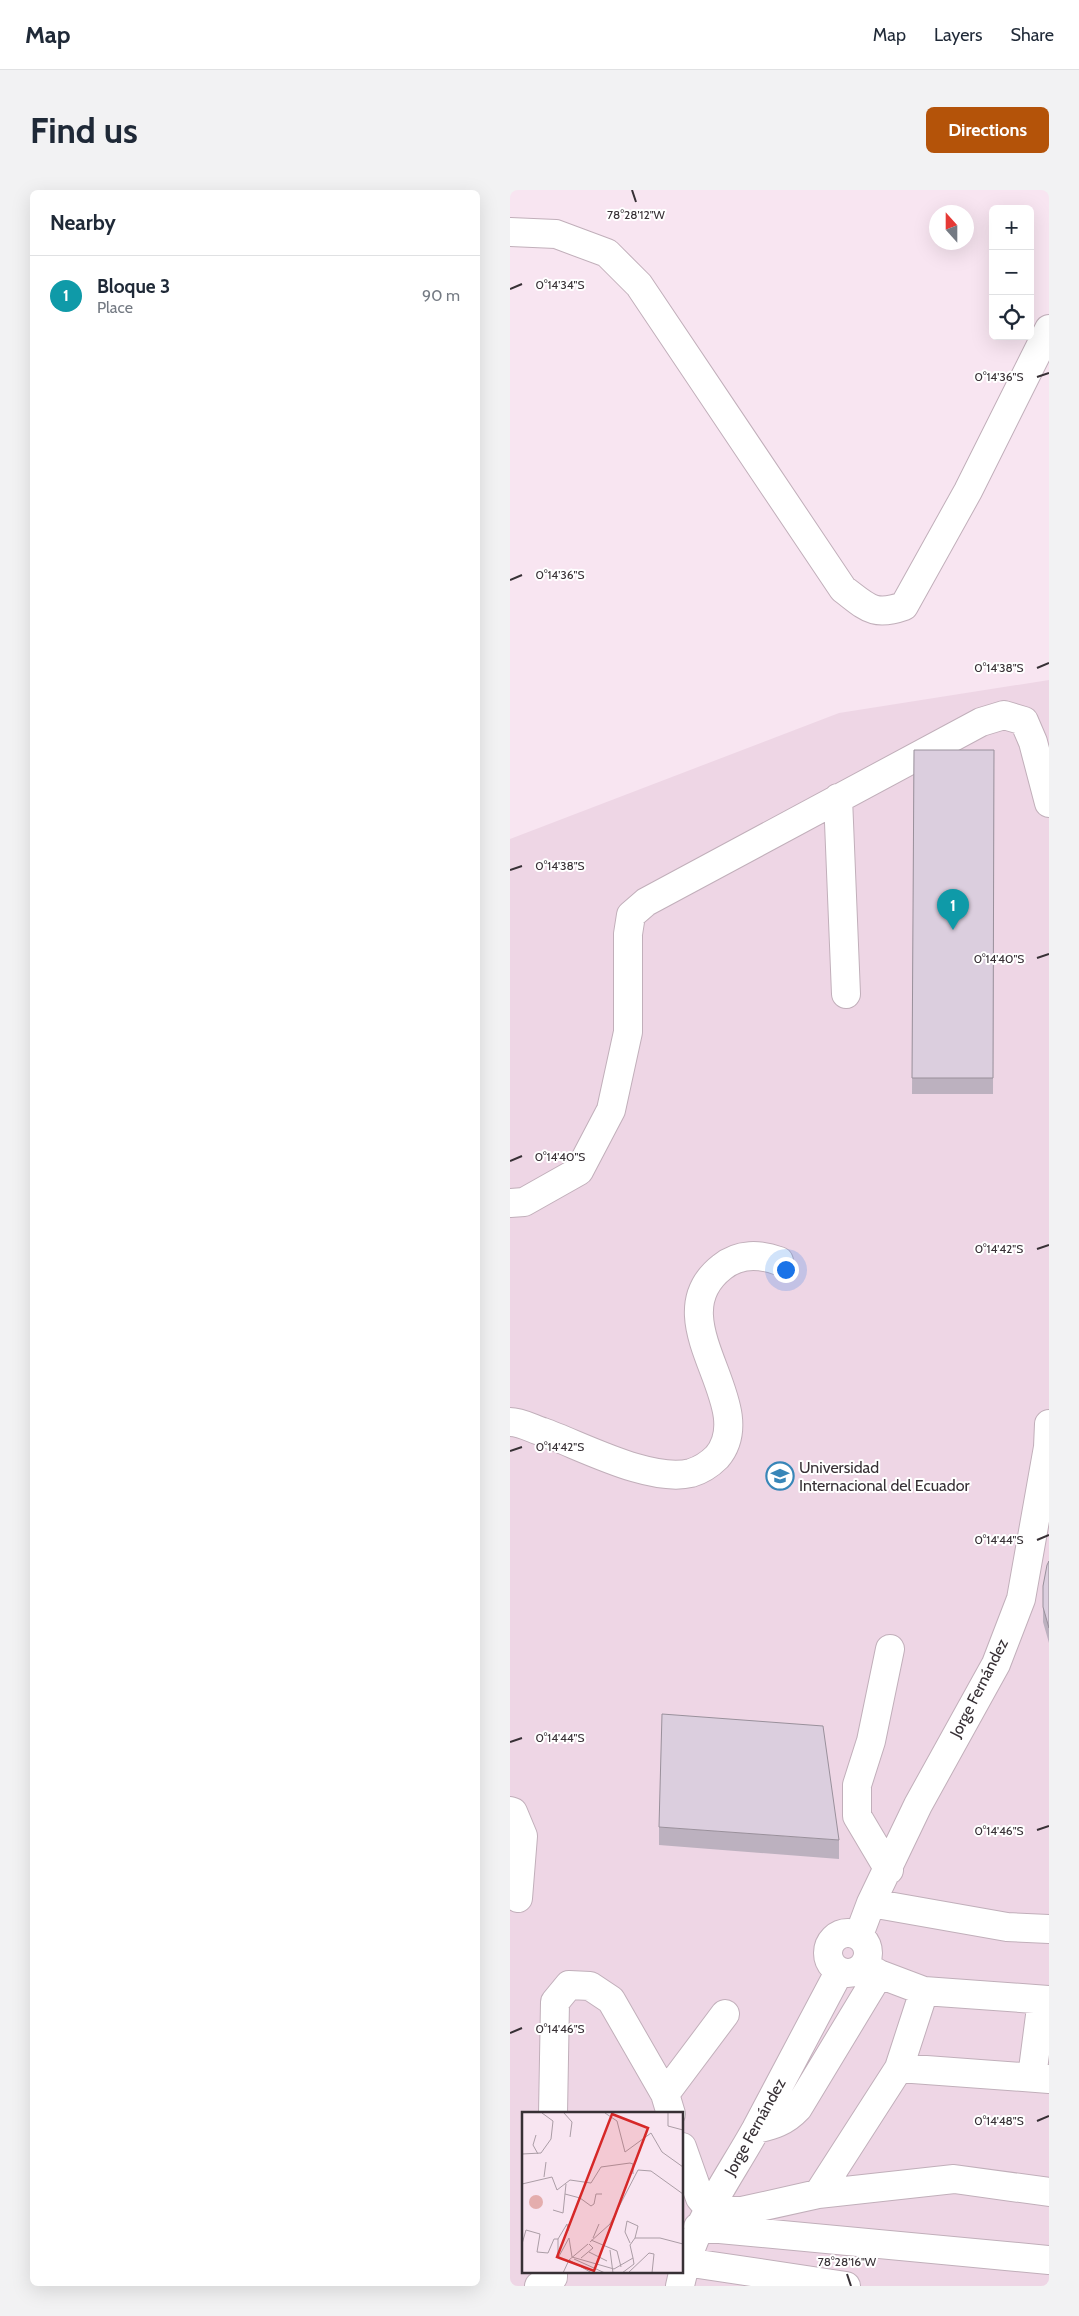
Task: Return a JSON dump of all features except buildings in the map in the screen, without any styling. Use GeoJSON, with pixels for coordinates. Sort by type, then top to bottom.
{"type":"FeatureCollection","features":[{"type":"Feature","properties":{"kind":"street"},"geometry":{"type":"LineString","coordinates":[[510,232],[556,234],[607,253],[633,278],[843,589],[869,609],[886,612],[904,606],[968,491],[1049,328]]}},
{"type":"Feature","properties":{"kind":"street"},"geometry":{"type":"LineString","coordinates":[[510,1203],[524,1202],[579,1171],[611,1110],[628,1032],[628,934],[631,915],[646,902],[981,722],[1004,715],[1024,721],[1033,742],[1049,803]]}},
{"type":"Feature","properties":{"kind":"street"},"geometry":{"type":"LineString","coordinates":[[838,798],[846,994]]}},
{"type":"Feature","properties":{"kind":"street"},"geometry":{"type":"LineString","coordinates":[[510,1422],[565,1440],[597,1455],[645,1471],[681,1474],[703,1468],[712,1462],[722,1451],[728,1438],[730,1423],[701,1333],[699,1302],[703,1290],[717,1270],[734,1260],[754,1255],[780,1261]]}},
{"type":"Feature","properties":{"kind":"street","name":"Jorge Fernández"},"geometry":{"type":"LineString","coordinates":[[682,2280],[704,2218],[756,2129],[868,1958],[868,1949],[865,1941],[859,1935],[872,1903],[922,1797],[996,1664],[1021,1600],[1049,1440]]}},
{"type":"Feature","properties":{"kind":"street"},"geometry":{"type":"LineString","coordinates":[[889,1870],[857,1816],[857,1785],[871,1741],[890,1649]]}},
{"type":"Feature","properties":{"kind":"street"},"geometry":{"type":"LineString","coordinates":[[510,1811],[513,1812],[523,1836],[518,1898]]}},
{"type":"Feature","properties":{"kind":"street"},"geometry":{"type":"LineString","coordinates":[[872,1903],[1006,1927],[1049,1929]]}},
{"type":"Feature","properties":{"kind":"street"},"geometry":{"type":"LineString","coordinates":[[859,1935],[850,1932],[840,1934],[832,1939],[828,1947],[827,1957],[832,1966],[861,1970],[924,1991],[1046,2000],[1041,2078],[899,2068]]}},
{"type":"Feature","properties":{"kind":"street"},"geometry":{"type":"LineString","coordinates":[[756,2129],[775,2125],[787,2119],[798,2108],[861,1970]]}},
{"type":"Feature","properties":{"kind":"street"},"geometry":{"type":"LineString","coordinates":[[553,2112],[555,2002],[569,1985],[590,1986],[611,2000],[668,2104],[726,2014]]}},
{"type":"Feature","properties":{"kind":"street"},"geometry":{"type":"LineString","coordinates":[[818,2194],[899,2068],[924,1991]]}},
{"type":"Feature","properties":{"kind":"street"},"geometry":{"type":"LineString","coordinates":[[684,2153],[700,2198],[704,2218]]}},
{"type":"Feature","properties":{"kind":"street"},"geometry":{"type":"LineString","coordinates":[[704,2218],[818,2194],[954,2179],[1049,2192]]}},
{"type":"Feature","properties":{"kind":"street"},"geometry":{"type":"LineString","coordinates":[[704,2218],[1049,2260]]}},
{"type":"Feature","properties":{"kind":"street"},"geometry":{"type":"LineString","coordinates":[[539,2286],[553,2277],[553,2274]]}},
{"type":"Feature","properties":{"kind":"street"},"geometry":{"type":"LineString","coordinates":[[682,2280],[846,2286]]}},
{"type":"Feature","properties":{"kind":"shaded area","name":"Universidad Internacional del Ecuador"},"geometry":{"type":"Polygon","coordinates":[[[1049,680],[1049,2286],[510,2286],[510,839],[839,713],[1049,680]]]}},
{"type":"Feature","properties":{"kind":"place","name":"Bloque 3"},"geometry":{"type":"Point","coordinates":[953,930]}},
{"type":"Feature","properties":{"kind":"place","name":"Universidad Internacional del Ecuador"},"geometry":{"type":"Point","coordinates":[780,1476]}}]}
